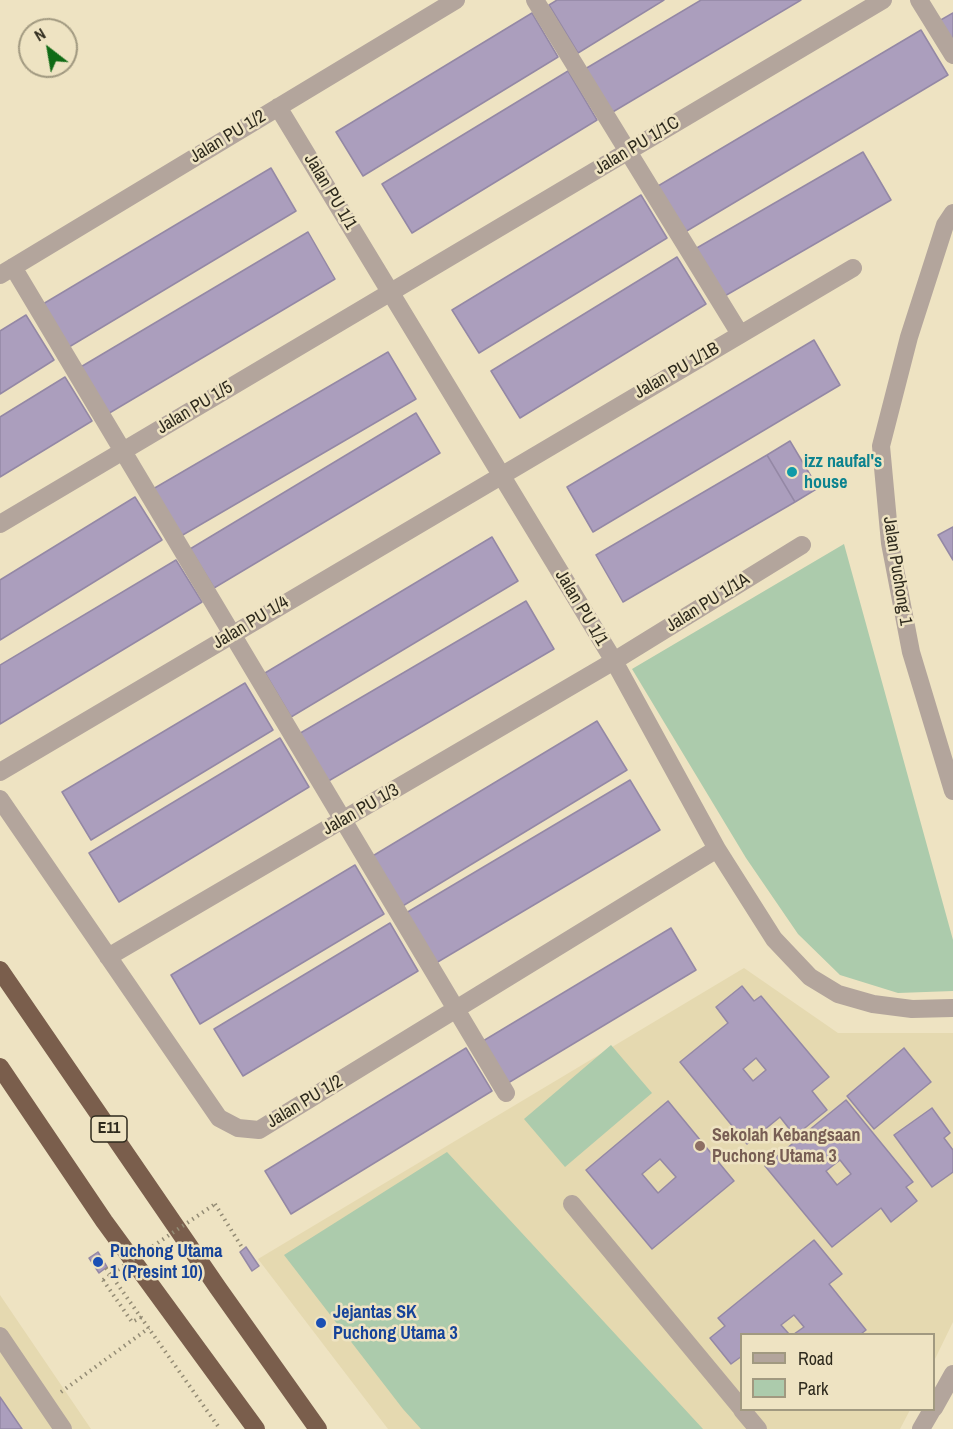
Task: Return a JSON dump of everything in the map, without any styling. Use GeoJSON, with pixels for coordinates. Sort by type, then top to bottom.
{"type":"FeatureCollection","features":[{"type":"Feature","properties":{"kind":"highway","name":"E11"},"geometry":{"type":"LineString","coordinates":[[0,970],[318,1429]]}},
{"type":"Feature","properties":{"kind":"highway"},"geometry":{"type":"LineString","coordinates":[[0,1067],[104,1221],[256,1429]]}},
{"type":"Feature","properties":{"kind":"street","name":"Jalan PU 1/2"},"geometry":{"type":"LineString","coordinates":[[6,271],[456,0]]}},
{"type":"Feature","properties":{"kind":"street"},"geometry":{"type":"LineString","coordinates":[[536,0],[740,334]]}},
{"type":"Feature","properties":{"kind":"street","name":"Jalan PU 1/1C"},"geometry":{"type":"LineString","coordinates":[[391,292],[883,0]]}},
{"type":"Feature","properties":{"kind":"street"},"geometry":{"type":"LineString","coordinates":[[919,0],[953,55]]}},
{"type":"Feature","properties":{"kind":"street","name":"Jalan PU 1/1"},"geometry":{"type":"LineString","coordinates":[[278,107],[614,662],[717,849],[774,939],[810,977],[838,994],[873,1004],[912,1009],[953,1008]]}},
{"type":"Feature","properties":{"kind":"street","name":"Jalan Puchong 1"},"geometry":{"type":"LineString","coordinates":[[953,213],[945,225],[909,337],[881,446],[890,543],[911,652],[953,791]]}},
{"type":"Feature","properties":{"kind":"street","name":"Jalan PU 1/1B"},"geometry":{"type":"LineString","coordinates":[[501,474],[853,268]]}},
{"type":"Feature","properties":{"kind":"street"},"geometry":{"type":"LineString","coordinates":[[6,271],[123,451],[506,1093]]}},
{"type":"Feature","properties":{"kind":"street","name":"Jalan PU 1/5"},"geometry":{"type":"LineString","coordinates":[[0,524],[391,292]]}},
{"type":"Feature","properties":{"kind":"street","name":"Jalan PU 1/4"},"geometry":{"type":"LineString","coordinates":[[0,772],[501,474]]}},
{"type":"Feature","properties":{"kind":"street","name":"Jalan PU 1/1A"},"geometry":{"type":"LineString","coordinates":[[614,662],[802,545]]}},
{"type":"Feature","properties":{"kind":"street","name":"Jalan PU 1/3"},"geometry":{"type":"LineString","coordinates":[[108,957],[614,662]]}},
{"type":"Feature","properties":{"kind":"street","name":"Jalan PU 1/2"},"geometry":{"type":"LineString","coordinates":[[0,800],[219,1118],[238,1128],[259,1130],[717,849]]}},
{"type":"Feature","properties":{"kind":"street"},"geometry":{"type":"LineString","coordinates":[[572,1204],[740,1407]]}},
{"type":"Feature","properties":{"kind":"street"},"geometry":{"type":"LineString","coordinates":[[0,1336],[63,1429]]}},
{"type":"Feature","properties":{"kind":"street"},"geometry":{"type":"LineString","coordinates":[[935,1406],[953,1374]]}},
{"type":"Feature","properties":{"kind":"street"},"geometry":{"type":"LineString","coordinates":[[744,1411],[758,1429]]}},
{"type":"Feature","properties":{"kind":"street"},"geometry":{"type":"LineString","coordinates":[[921,1429],[932,1411]]}},
{"type":"Feature","properties":{"kind":"path"},"geometry":{"type":"LineString","coordinates":[[142,1317],[132,1322],[103,1280],[215,1204],[243,1249]]}},
{"type":"Feature","properties":{"kind":"path"},"geometry":{"type":"LineString","coordinates":[[106,1268],[220,1429]]}},
{"type":"Feature","properties":{"kind":"path"},"geometry":{"type":"LineString","coordinates":[[45,1404],[149,1328]]}},
{"type":"Feature","properties":{"kind":"shaded area","name":"Sekolah Kebangsaan Puchong Utama 3"},"geometry":{"type":"Polygon","coordinates":[[[744,968],[838,1033],[953,1033],[953,1322],[935,1359],[935,1333],[740,1333],[740,1411],[909,1411],[900,1429],[388,1429],[258,1259],[744,968]]]}},
{"type":"Feature","properties":{"kind":"shaded area"},"geometry":{"type":"Polygon","coordinates":[[[0,1295],[91,1429],[0,1429],[0,1295]]]}},
{"type":"Feature","properties":{"kind":"green space"},"geometry":{"type":"Polygon","coordinates":[[[844,544],[953,940],[953,991],[898,993],[840,975],[798,934],[746,858],[632,669],[844,544]]]}},
{"type":"Feature","properties":{"kind":"green space"},"geometry":{"type":"Polygon","coordinates":[[[611,1045],[652,1093],[565,1167],[524,1119],[611,1045]]]}},
{"type":"Feature","properties":{"kind":"green space"},"geometry":{"type":"Polygon","coordinates":[[[447,1152],[703,1429],[421,1429],[284,1255],[447,1152]]]}},
{"type":"Feature","properties":{"kind":"building"},"geometry":{"type":"Polygon","coordinates":[[[557,0],[664,0],[578,53],[549,5],[557,0]]]}},
{"type":"Feature","properties":{"kind":"building"},"geometry":{"type":"Polygon","coordinates":[[[701,0],[801,0],[611,113],[585,69],[701,0]]]}},
{"type":"Feature","properties":{"kind":"building"},"geometry":{"type":"Polygon","coordinates":[[[532,13],[558,57],[363,176],[336,132],[532,13]]]}},
{"type":"Feature","properties":{"kind":"building"},"geometry":{"type":"Polygon","coordinates":[[[953,13],[953,45],[939,21],[953,13]]]}},
{"type":"Feature","properties":{"kind":"building"},"geometry":{"type":"Polygon","coordinates":[[[921,30],[948,75],[685,232],[658,186],[921,30]]]}},
{"type":"Feature","properties":{"kind":"building"},"geometry":{"type":"Polygon","coordinates":[[[568,71],[597,120],[412,233],[382,184],[568,71]]]}},
{"type":"Feature","properties":{"kind":"building"},"geometry":{"type":"Polygon","coordinates":[[[863,152],[891,200],[723,297],[695,249],[863,152]]]}},
{"type":"Feature","properties":{"kind":"building"},"geometry":{"type":"Polygon","coordinates":[[[271,168],[296,211],[69,347],[43,304],[271,168]]]}},
{"type":"Feature","properties":{"kind":"building"},"geometry":{"type":"Polygon","coordinates":[[[641,195],[667,238],[479,353],[452,310],[641,195]]]}},
{"type":"Feature","properties":{"kind":"building"},"geometry":{"type":"Polygon","coordinates":[[[308,232],[335,279],[106,415],[79,368],[308,232]]]}},
{"type":"Feature","properties":{"kind":"building"},"geometry":{"type":"Polygon","coordinates":[[[677,257],[706,304],[520,418],[491,371],[677,257]]]}},
{"type":"Feature","properties":{"kind":"building"},"geometry":{"type":"Polygon","coordinates":[[[26,315],[54,360],[0,394],[0,331],[26,315]]]}},
{"type":"Feature","properties":{"kind":"building"},"geometry":{"type":"Polygon","coordinates":[[[814,340],[840,385],[593,532],[567,487],[814,340]]]}},
{"type":"Feature","properties":{"kind":"building"},"geometry":{"type":"Polygon","coordinates":[[[388,352],[416,399],[181,536],[153,489],[388,352]]]}},
{"type":"Feature","properties":{"kind":"building"},"geometry":{"type":"Polygon","coordinates":[[[65,377],[92,421],[0,477],[0,417],[65,377]]]}},
{"type":"Feature","properties":{"kind":"building"},"geometry":{"type":"Polygon","coordinates":[[[416,413],[440,453],[214,588],[190,549],[416,413]]]}},
{"type":"Feature","properties":{"kind":"building","name":"izz naufal's house"},"geometry":{"type":"Polygon","coordinates":[[[790,441],[818,488],[795,502],[767,455],[790,441]]]}},
{"type":"Feature","properties":{"kind":"building"},"geometry":{"type":"Polygon","coordinates":[[[767,455],[795,502],[623,602],[596,555],[767,455]]]}},
{"type":"Feature","properties":{"kind":"building"},"geometry":{"type":"Polygon","coordinates":[[[135,497],[162,540],[0,640],[0,580],[135,497]]]}},
{"type":"Feature","properties":{"kind":"building"},"geometry":{"type":"Polygon","coordinates":[[[953,527],[953,560],[938,535],[953,527]]]}},
{"type":"Feature","properties":{"kind":"building"},"geometry":{"type":"Polygon","coordinates":[[[492,537],[518,581],[291,717],[265,673],[492,537]]]}},
{"type":"Feature","properties":{"kind":"building"},"geometry":{"type":"Polygon","coordinates":[[[176,560],[202,602],[0,724],[0,665],[176,560]]]}},
{"type":"Feature","properties":{"kind":"building"},"geometry":{"type":"Polygon","coordinates":[[[526,601],[554,649],[325,783],[297,735],[526,601]]]}},
{"type":"Feature","properties":{"kind":"building"},"geometry":{"type":"Polygon","coordinates":[[[245,683],[273,730],[91,840],[62,792],[245,683]]]}},
{"type":"Feature","properties":{"kind":"building"},"geometry":{"type":"Polygon","coordinates":[[[597,721],[627,770],[401,907],[371,857],[597,721]]]}},
{"type":"Feature","properties":{"kind":"building"},"geometry":{"type":"Polygon","coordinates":[[[280,738],[309,787],[119,902],[89,853],[280,738]]]}},
{"type":"Feature","properties":{"kind":"building"},"geometry":{"type":"Polygon","coordinates":[[[630,780],[660,830],[436,963],[406,913],[630,780]]]}},
{"type":"Feature","properties":{"kind":"building"},"geometry":{"type":"Polygon","coordinates":[[[355,865],[384,914],[200,1024],[171,975],[355,865]]]}},
{"type":"Feature","properties":{"kind":"building"},"geometry":{"type":"Polygon","coordinates":[[[390,923],[418,971],[243,1076],[214,1029],[390,923]]]}},
{"type":"Feature","properties":{"kind":"building"},"geometry":{"type":"Polygon","coordinates":[[[671,928],[696,970],[508,1083],[483,1041],[671,928]]]}},
{"type":"Feature","properties":{"kind":"building"},"geometry":{"type":"Polygon","coordinates":[[[742,986],[754,1001],[761,996],[829,1077],[812,1091],[827,1110],[795,1136],[780,1117],[747,1144],[680,1062],[728,1023],[716,1007],[742,986]],[[756,1058],[743,1069],[753,1081],[766,1070],[756,1058]]]}},
{"type":"Feature","properties":{"kind":"building"},"geometry":{"type":"Polygon","coordinates":[[[466,1048],[492,1091],[291,1214],[265,1171],[466,1048]]]}},
{"type":"Feature","properties":{"kind":"building"},"geometry":{"type":"Polygon","coordinates":[[[904,1048],[931,1082],[874,1129],[847,1096],[904,1048]]]}},
{"type":"Feature","properties":{"kind":"building"},"geometry":{"type":"Polygon","coordinates":[[[846,1100],[913,1182],[906,1187],[917,1201],[891,1222],[881,1208],[832,1247],[765,1166],[846,1100]],[[840,1160],[826,1171],[837,1185],[851,1174],[840,1160]]]}},
{"type":"Feature","properties":{"kind":"building"},"geometry":{"type":"Polygon","coordinates":[[[668,1101],[734,1181],[652,1249],[586,1170],[668,1101]],[[660,1159],[642,1174],[658,1193],[676,1177],[660,1159]]]}},
{"type":"Feature","properties":{"kind":"building"},"geometry":{"type":"Polygon","coordinates":[[[932,1108],[950,1133],[944,1138],[953,1150],[953,1172],[932,1187],[894,1135],[932,1108]]]}},
{"type":"Feature","properties":{"kind":"building"},"geometry":{"type":"Polygon","coordinates":[[[814,1240],[842,1274],[829,1284],[866,1330],[862,1333],[795,1333],[804,1327],[794,1315],[781,1325],[788,1333],[740,1333],[740,1357],[731,1364],[710,1338],[725,1326],[718,1318],[814,1240]]]}},
{"type":"Feature","properties":{"kind":"building"},"geometry":{"type":"Polygon","coordinates":[[[246,1247],[259,1266],[252,1271],[240,1252],[246,1247]]]}},
{"type":"Feature","properties":{"kind":"building","name":"Puchong Utama 1 (Presint 10)"},"geometry":{"type":"Polygon","coordinates":[[[98,1252],[107,1267],[99,1273],[89,1258],[98,1252]]]}},
{"type":"Feature","properties":{"kind":"building"},"geometry":{"type":"Polygon","coordinates":[[[0,1397],[22,1429],[0,1429],[0,1397]]]}},
{"type":"Feature","properties":{"kind":"place","name":"izz naufal's house"},"geometry":{"type":"Point","coordinates":[792,472]}},
{"type":"Feature","properties":{"kind":"place","name":"Sekolah Kebangsaan Puchong Utama 3"},"geometry":{"type":"Point","coordinates":[700,1146]}},
{"type":"Feature","properties":{"kind":"place","name":"Puchong Utama 1 (Presint 10)"},"geometry":{"type":"Point","coordinates":[98,1262]}},
{"type":"Feature","properties":{"kind":"place","name":"Jejantas SK Puchong Utama 3"},"geometry":{"type":"Point","coordinates":[321,1323]}}]}
